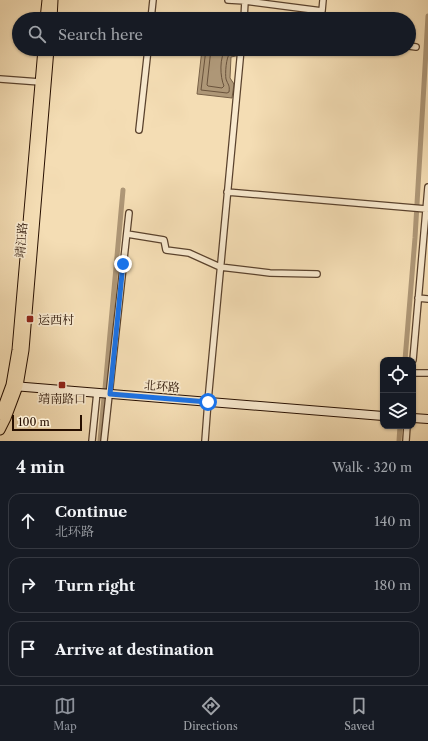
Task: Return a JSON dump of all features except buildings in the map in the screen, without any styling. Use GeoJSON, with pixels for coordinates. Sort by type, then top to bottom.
{"type":"FeatureCollection","features":[{"type":"Feature","properties":{"kind":"main road"},"geometry":{"type":"LineString","coordinates":[[46,12],[47,0]]}},
{"type":"Feature","properties":{"kind":"main road"},"geometry":{"type":"LineString","coordinates":[[52,12],[53,0]]}},
{"type":"Feature","properties":{"kind":"main road","name":"靖江路"},"geometry":{"type":"LineString","coordinates":[[0,415],[15,386],[42,56]]}},
{"type":"Feature","properties":{"kind":"main road","name":"靖江路"},"geometry":{"type":"LineString","coordinates":[[0,430],[6,418],[24,350],[48,56]]}},
{"type":"Feature","properties":{"kind":"main road","name":"北环路"},"geometry":{"type":"LineString","coordinates":[[15,386],[380,416]]}},
{"type":"Feature","properties":{"kind":"main road"},"geometry":{"type":"LineString","coordinates":[[416,418],[428,419]]}},
{"type":"Feature","properties":{"kind":"street"},"geometry":{"type":"LineString","coordinates":[[152,12],[153,0]]}},
{"type":"Feature","properties":{"kind":"street"},"geometry":{"type":"LineString","coordinates":[[228,0],[322,11],[323,0]]}},
{"type":"Feature","properties":{"kind":"street"},"geometry":{"type":"LineString","coordinates":[[244,12],[245,1]]}},
{"type":"Feature","properties":{"kind":"street"},"geometry":{"type":"LineString","coordinates":[[139,130],[147,56]]}},
{"type":"Feature","properties":{"kind":"street"},"geometry":{"type":"LineString","coordinates":[[205,441],[240,56]]}},
{"type":"Feature","properties":{"kind":"street"},"geometry":{"type":"LineString","coordinates":[[0,79],[40,82]]}},
{"type":"Feature","properties":{"kind":"street"},"geometry":{"type":"LineString","coordinates":[[413,357],[428,187]]}},
{"type":"Feature","properties":{"kind":"street"},"geometry":{"type":"LineString","coordinates":[[227,192],[426,209]]}},
{"type":"Feature","properties":{"kind":"street"},"geometry":{"type":"LineString","coordinates":[[104,441],[129,213]]}},
{"type":"Feature","properties":{"kind":"street"},"geometry":{"type":"LineString","coordinates":[[126,234],[164,240],[166,250],[189,253],[220,267],[270,274],[317,274]]}},
{"type":"Feature","properties":{"kind":"street"},"geometry":{"type":"LineString","coordinates":[[418,298],[428,299]]}},
{"type":"Feature","properties":{"kind":"street"},"geometry":{"type":"LineString","coordinates":[[416,373],[428,373]]}},
{"type":"Feature","properties":{"kind":"street"},"geometry":{"type":"LineString","coordinates":[[92,441],[97,392]]}},
{"type":"Feature","properties":{"kind":"street"},"geometry":{"type":"LineString","coordinates":[[406,441],[407,429]]}},
{"type":"Feature","properties":{"kind":"water"},"geometry":{"type":"Polygon","coordinates":[[[201,56],[236,56],[231,57],[230,78],[234,84],[232,98],[197,94],[201,56]]]}},
{"type":"Feature","properties":{"kind":"waterway"},"geometry":{"type":"LineString","coordinates":[[405,357],[415,238],[428,16]]}},
{"type":"Feature","properties":{"kind":"waterway"},"geometry":{"type":"LineString","coordinates":[[105,389],[123,190]]}},
{"type":"Feature","properties":{"kind":"waterway"},"geometry":{"type":"LineString","coordinates":[[100,441],[104,397]]}},
{"type":"Feature","properties":{"kind":"waterway"},"geometry":{"type":"LineString","coordinates":[[399,441],[400,429]]}},
{"type":"Feature","properties":{"kind":"place","name":"运西村"},"geometry":{"type":"Point","coordinates":[30,319]}},
{"type":"Feature","properties":{"kind":"place","name":"靖南路口"},"geometry":{"type":"Point","coordinates":[62,385]}},
{"type":"Feature","properties":{"kind":"route"},"geometry":{"type":"LineString","coordinates":[[123,264],[110,394],[208,402]]}}]}
